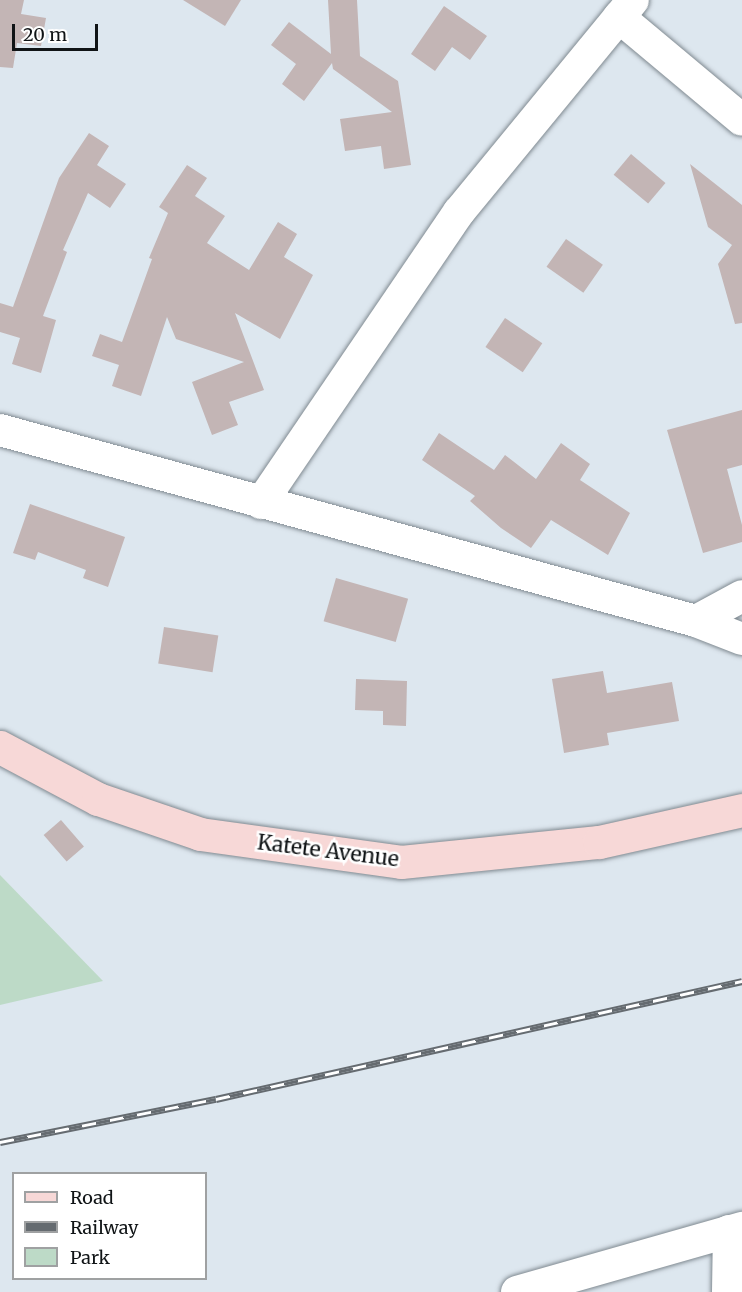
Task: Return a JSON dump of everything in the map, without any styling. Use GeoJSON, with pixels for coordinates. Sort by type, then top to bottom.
{"type":"FeatureCollection","features":[{"type":"Feature","properties":{"kind":"street"},"geometry":{"type":"LineString","coordinates":[[261,503],[459,212],[626,9],[742,120]]}},
{"type":"Feature","properties":{"kind":"street"},"geometry":{"type":"LineString","coordinates":[[0,430],[696,621],[742,639]]}},
{"type":"Feature","properties":{"kind":"street"},"geometry":{"type":"LineString","coordinates":[[696,621],[742,596]]}},
{"type":"Feature","properties":{"kind":"street","name":"Katete Avenue"},"geometry":{"type":"LineString","coordinates":[[0,747],[98,799],[200,834],[401,862],[599,842],[742,810]]}},
{"type":"Feature","properties":{"kind":"street"},"geometry":{"type":"LineString","coordinates":[[517,1292],[735,1230],[728,1292]]}},
{"type":"Feature","properties":{"kind":"green space"},"geometry":{"type":"Polygon","coordinates":[[[0,875],[103,981],[0,1005],[0,875]]]}},
{"type":"Feature","properties":{"kind":"building"},"geometry":{"type":"Polygon","coordinates":[[[0,0],[24,0],[21,14],[46,18],[41,46],[17,43],[13,68],[0,67],[0,0]]]}},
{"type":"Feature","properties":{"kind":"building"},"geometry":{"type":"Polygon","coordinates":[[[183,0],[241,0],[225,26],[183,0]]]}},
{"type":"Feature","properties":{"kind":"building"},"geometry":{"type":"Polygon","coordinates":[[[328,0],[357,0],[360,56],[398,81],[411,165],[384,169],[381,146],[345,151],[340,119],[392,112],[333,69],[332,63],[304,101],[282,84],[296,64],[271,45],[289,22],[331,54],[328,0]]]}},
{"type":"Feature","properties":{"kind":"building"},"geometry":{"type":"Polygon","coordinates":[[[444,6],[487,36],[470,60],[452,47],[435,71],[411,54],[444,6]]]}},
{"type":"Feature","properties":{"kind":"building"},"geometry":{"type":"Polygon","coordinates":[[[89,133],[109,146],[97,165],[126,184],[110,208],[88,193],[63,250],[67,252],[43,316],[56,320],[41,373],[12,364],[20,338],[0,332],[0,303],[13,307],[59,178],[89,133]]]}},
{"type":"Feature","properties":{"kind":"building"},"geometry":{"type":"Polygon","coordinates":[[[631,154],[665,183],[648,204],[614,175],[631,154]]]}},
{"type":"Feature","properties":{"kind":"building"},"geometry":{"type":"Polygon","coordinates":[[[690,164],[742,205],[742,323],[735,324],[718,264],[732,245],[708,227],[690,164]]]}},
{"type":"Feature","properties":{"kind":"building"},"geometry":{"type":"Polygon","coordinates":[[[187,165],[207,178],[195,196],[225,216],[207,243],[249,270],[278,222],[297,234],[284,257],[313,275],[280,339],[235,313],[264,390],[229,402],[238,425],[212,435],[192,382],[244,362],[176,339],[167,317],[141,396],[112,386],[119,365],[92,356],[100,334],[122,342],[152,259],[149,258],[168,213],[159,207],[187,165]]]}},
{"type":"Feature","properties":{"kind":"building"},"geometry":{"type":"Polygon","coordinates":[[[566,239],[603,265],[583,293],[546,267],[566,239]]]}},
{"type":"Feature","properties":{"kind":"building"},"geometry":{"type":"Polygon","coordinates":[[[505,318],[542,343],[523,372],[485,347],[505,318]]]}},
{"type":"Feature","properties":{"kind":"building"},"geometry":{"type":"Polygon","coordinates":[[[742,410],[742,465],[727,469],[742,525],[742,542],[703,553],[667,430],[742,410]]]}},
{"type":"Feature","properties":{"kind":"building"},"geometry":{"type":"Polygon","coordinates":[[[439,433],[494,470],[505,455],[536,479],[561,443],[590,464],[580,480],[630,513],[608,555],[551,520],[531,548],[501,528],[470,501],[475,496],[422,460],[439,433]]]}},
{"type":"Feature","properties":{"kind":"building"},"geometry":{"type":"Polygon","coordinates":[[[30,504],[125,537],[108,587],[83,578],[86,570],[38,552],[35,560],[13,553],[30,504]]]}},
{"type":"Feature","properties":{"kind":"building"},"geometry":{"type":"Polygon","coordinates":[[[336,578],[408,599],[396,642],[324,621],[336,578]]]}},
{"type":"Feature","properties":{"kind":"building"},"geometry":{"type":"Polygon","coordinates":[[[164,627],[218,636],[213,672],[158,664],[164,627]]]}},
{"type":"Feature","properties":{"kind":"building"},"geometry":{"type":"Polygon","coordinates":[[[603,671],[607,693],[672,682],[679,721],[607,733],[609,745],[564,753],[552,679],[603,671]]]}},
{"type":"Feature","properties":{"kind":"building"},"geometry":{"type":"Polygon","coordinates":[[[356,679],[407,681],[406,726],[383,725],[383,711],[355,710],[356,679]]]}},
{"type":"Feature","properties":{"kind":"building"},"geometry":{"type":"Polygon","coordinates":[[[61,820],[84,846],[67,862],[44,835],[61,820]]]}},
{"type":"Feature","properties":{"kind":"railway"},"geometry":{"type":"LineString","coordinates":[[0,1142],[216,1099],[742,981]]}}]}
